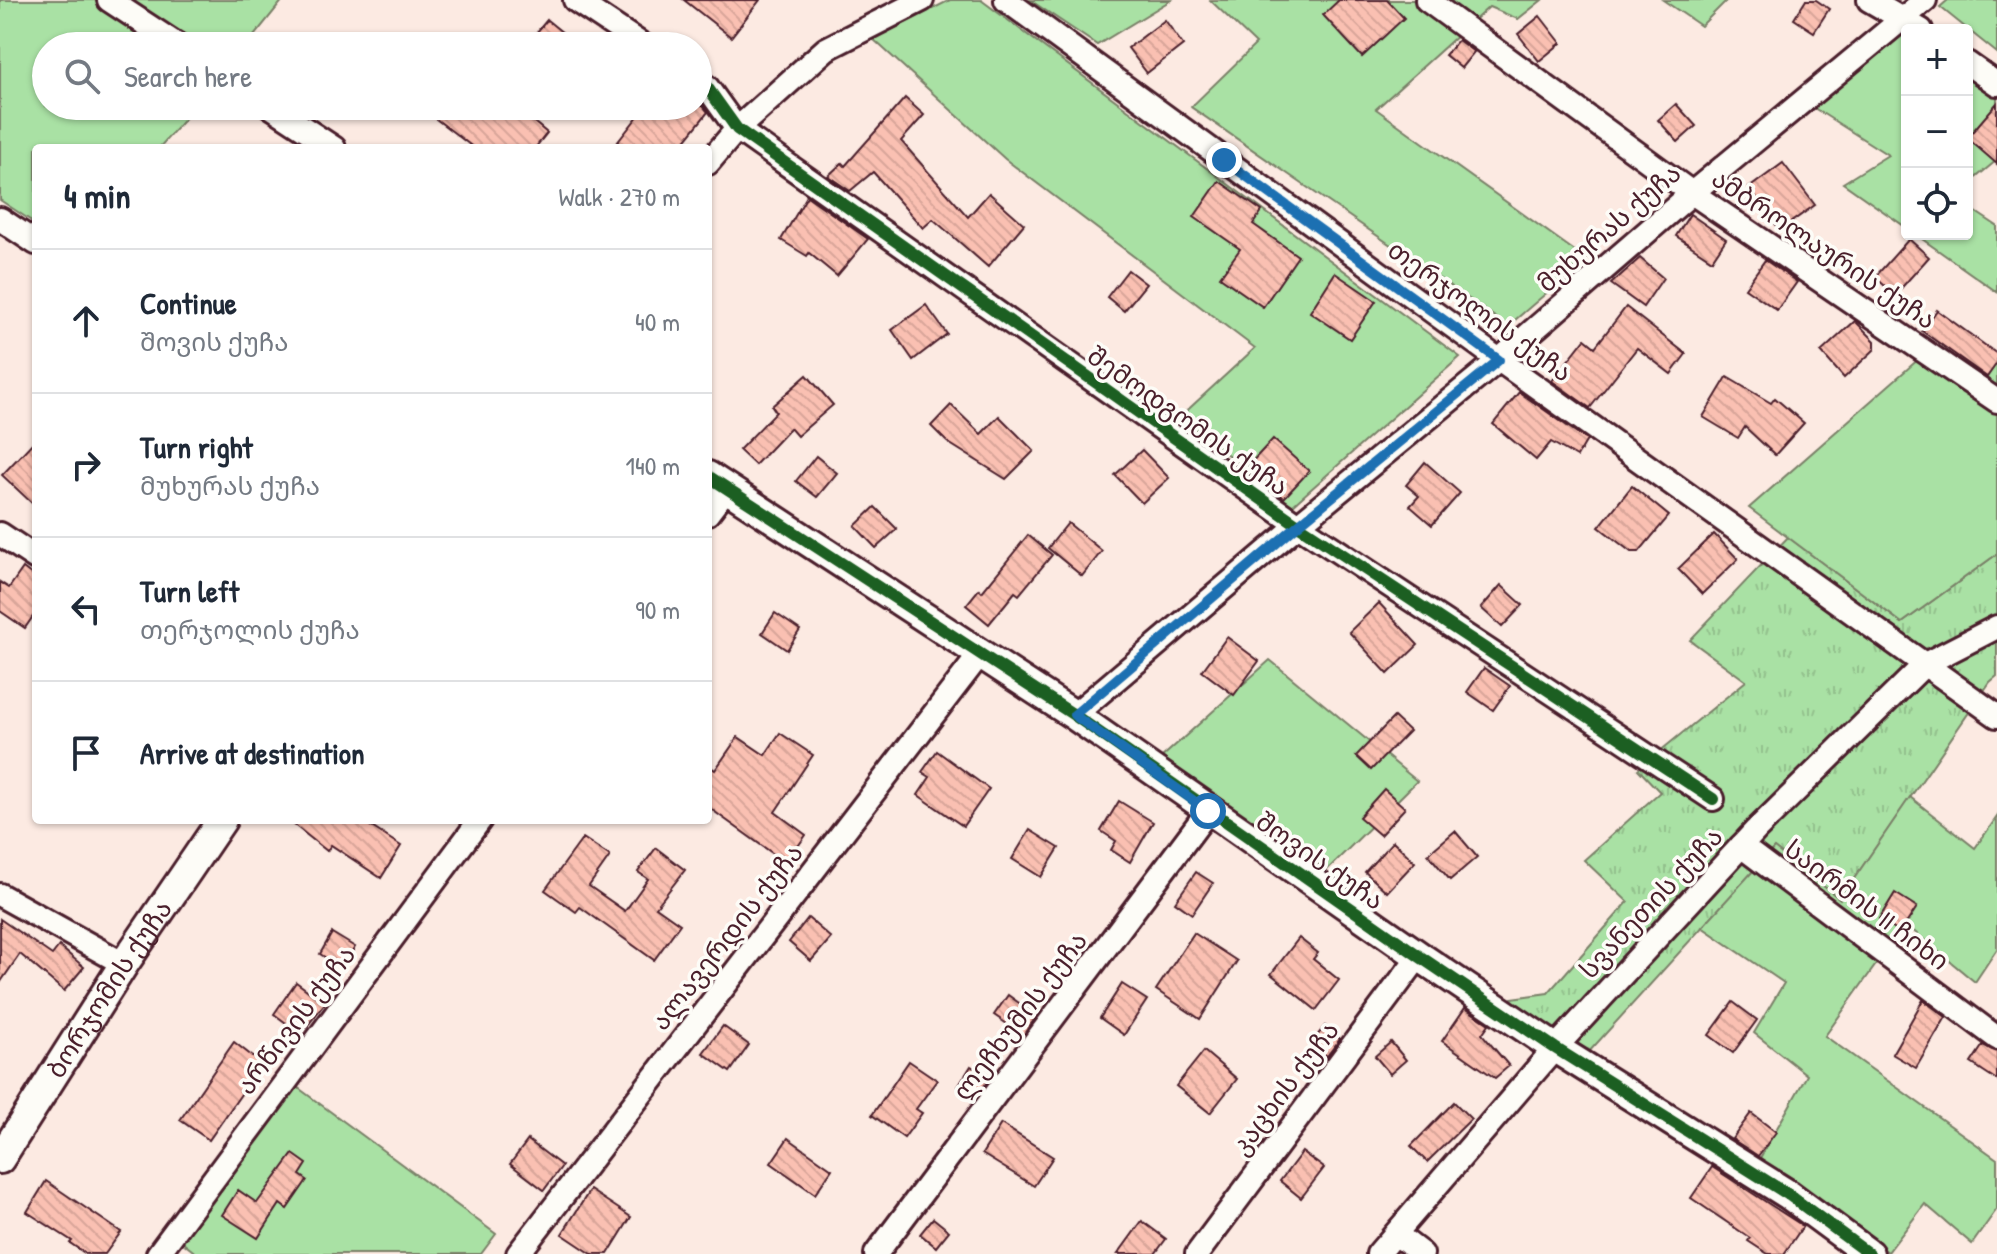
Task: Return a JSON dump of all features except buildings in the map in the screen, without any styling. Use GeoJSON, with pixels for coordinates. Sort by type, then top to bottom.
{"type":"FeatureCollection","features":[{"type":"Feature","properties":{"kind":"street"},"geometry":{"type":"LineString","coordinates":[[109,0],[158,32]]}},
{"type":"Feature","properties":{"kind":"street"},"geometry":{"type":"LineString","coordinates":[[575,0],[623,32]]}},
{"type":"Feature","properties":{"kind":"street"},"geometry":{"type":"LineString","coordinates":[[712,158],[737,129],[826,49],[922,0]]}},
{"type":"Feature","properties":{"kind":"street","name":"თერჯოლის ქუჩა"},"geometry":{"type":"LineString","coordinates":[[1006,0],[1499,360],[1997,716]]}},
{"type":"Feature","properties":{"kind":"street","name":"ამბროლაურის ქუჩა"},"geometry":{"type":"LineString","coordinates":[[1427,0],[1692,193],[1997,401]]}},
{"type":"Feature","properties":{"kind":"street"},"geometry":{"type":"LineString","coordinates":[[1869,0],[1913,24]]}},
{"type":"Feature","properties":{"kind":"street","name":"მუხურას ქუჩა"},"geometry":{"type":"LineString","coordinates":[[1913,24],[1925,0]]}},
{"type":"Feature","properties":{"kind":"street","name":"მუხურას ქუჩა"},"geometry":{"type":"LineString","coordinates":[[1074,715],[1499,360],[1692,193],[1901,33]]}},
{"type":"Feature","properties":{"kind":"street"},"geometry":{"type":"LineString","coordinates":[[1973,67],[1997,84]]}},
{"type":"Feature","properties":{"kind":"street","name":"შემოდგომის ქუჩა"},"geometry":{"type":"LineString","coordinates":[[712,94],[737,129],[1298,525],[1713,799]]}},
{"type":"Feature","properties":{"kind":"street"},"geometry":{"type":"LineString","coordinates":[[291,120],[328,144]]}},
{"type":"Feature","properties":{"kind":"street"},"geometry":{"type":"LineString","coordinates":[[0,219],[32,240]]}},
{"type":"Feature","properties":{"kind":"street","name":"შოვის ქუჩა"},"geometry":{"type":"LineString","coordinates":[[717,482],[1074,715],[1419,956],[1555,1048],[1789,1195],[1869,1254]]}},
{"type":"Feature","properties":{"kind":"street"},"geometry":{"type":"LineString","coordinates":[[0,534],[32,555]]}},
{"type":"Feature","properties":{"kind":"street","name":"სვანეთის ქუჩა"},"geometry":{"type":"LineString","coordinates":[[1378,1254],[1555,1048],[1741,846],[1925,664],[1997,627]]}},
{"type":"Feature","properties":{"kind":"street","name":"ალავერდის ქუჩა"},"geometry":{"type":"LineString","coordinates":[[518,1254],[981,653]]}},
{"type":"Feature","properties":{"kind":"street","name":"ლეჩხუმის ქუჩა"},"geometry":{"type":"LineString","coordinates":[[876,1254],[1208,811]]}},
{"type":"Feature","properties":{"kind":"street","name":"ბორჯომის ქუჩა"},"geometry":{"type":"LineString","coordinates":[[0,1159],[124,964],[219,824]]}},
{"type":"Feature","properties":{"kind":"street","name":"არწივის ქუჩა"},"geometry":{"type":"LineString","coordinates":[[158,1254],[477,824]]}},
{"type":"Feature","properties":{"kind":"street","name":"საირმის II ჩიხი"},"geometry":{"type":"LineString","coordinates":[[1741,846],[1997,1038]]}},
{"type":"Feature","properties":{"kind":"street"},"geometry":{"type":"LineString","coordinates":[[0,895],[124,964]]}},
{"type":"Feature","properties":{"kind":"street","name":"კაცხის ქუჩა"},"geometry":{"type":"LineString","coordinates":[[1197,1254],[1419,956]]}},
{"type":"Feature","properties":{"kind":"street"},"geometry":{"type":"LineString","coordinates":[[1396,1234],[1422,1254]]}},
{"type":"Feature","properties":{"kind":"green space"},"geometry":{"type":"Polygon","coordinates":[[[0,0],[283,0],[257,32],[32,32],[32,120],[184,120],[163,144],[32,144],[32,221],[0,200],[0,0]]]}},
{"type":"Feature","properties":{"kind":"green space"},"geometry":{"type":"Polygon","coordinates":[[[950,0],[981,0],[1460,357],[1292,506],[1180,417],[1255,348],[1005,159],[873,39],[950,0]]]}},
{"type":"Feature","properties":{"kind":"green space"},"geometry":{"type":"Polygon","coordinates":[[[1030,0],[1171,0],[1097,45],[1030,0]]]}},
{"type":"Feature","properties":{"kind":"green space"},"geometry":{"type":"Polygon","coordinates":[[[1210,0],[1542,0],[1518,19],[1489,7],[1376,109],[1586,259],[1508,326],[1191,107],[1256,44],[1210,0]]]}},
{"type":"Feature","properties":{"kind":"green space"},"geometry":{"type":"Polygon","coordinates":[[[1663,0],[1727,0],[1701,26],[1663,0]]]}},
{"type":"Feature","properties":{"kind":"green space"},"geometry":{"type":"Polygon","coordinates":[[[1948,0],[1997,0],[1997,53],[1973,34],[1973,24],[1961,24],[1940,7],[1948,0]]]}},
{"type":"Feature","properties":{"kind":"green space"},"geometry":{"type":"Polygon","coordinates":[[[1901,36],[1901,224],[1843,183],[1888,155],[1814,108],[1901,36]]]}},
{"type":"Feature","properties":{"kind":"green space"},"geometry":{"type":"Polygon","coordinates":[[[1973,53],[1997,71],[1997,160],[1973,180],[1973,53]]]}},
{"type":"Feature","properties":{"kind":"green space"},"geometry":{"type":"Polygon","coordinates":[[[1973,210],[1997,226],[1997,292],[1923,240],[1973,240],[1973,210]]]}},
{"type":"Feature","properties":{"kind":"green space"},"geometry":{"type":"Polygon","coordinates":[[[1921,357],[1962,391],[1997,359],[1997,554],[1902,623],[1749,508],[1921,357]]]}},
{"type":"Feature","properties":{"kind":"green space"},"geometry":{"type":"Polygon","coordinates":[[[1788,537],[1902,623],[1997,554],[1997,676],[1840,899],[1774,848],[1588,1053],[1518,1014],[1512,998],[1548,993],[1628,902],[1584,860],[1660,792],[1638,769],[1746,681],[1690,640],[1788,537]]]}},
{"type":"Feature","properties":{"kind":"green space"},"geometry":{"type":"Polygon","coordinates":[[[1270,660],[1417,781],[1327,870],[1160,759],[1270,660]]]}},
{"type":"Feature","properties":{"kind":"green space"},"geometry":{"type":"Polygon","coordinates":[[[1910,797],[1975,848],[1997,817],[1997,949],[1975,982],[1905,924],[1825,1036],[1997,1159],[1997,1209],[1972,1244],[1925,1204],[1888,1252],[1760,1158],[1807,1075],[1754,1033],[1784,983],[1702,927],[1774,848],[1840,899],[1910,797]]]}},
{"type":"Feature","properties":{"kind":"green space"},"geometry":{"type":"Polygon","coordinates":[[[293,1084],[496,1234],[481,1254],[197,1254],[178,1239],[293,1084]]]}},
{"type":"Feature","properties":{"kind":"cycle path"},"geometry":{"type":"LineString","coordinates":[[712,94],[737,129],[1298,525],[1713,799]]}},
{"type":"Feature","properties":{"kind":"cycle path"},"geometry":{"type":"LineString","coordinates":[[712,479],[1074,715],[1419,956],[1555,1048],[1789,1195],[1869,1254]]}},
{"type":"Feature","properties":{"kind":"route"},"geometry":{"type":"LineString","coordinates":[[1208,811],[1074,715],[1499,360],[1224,160]]}}]}
